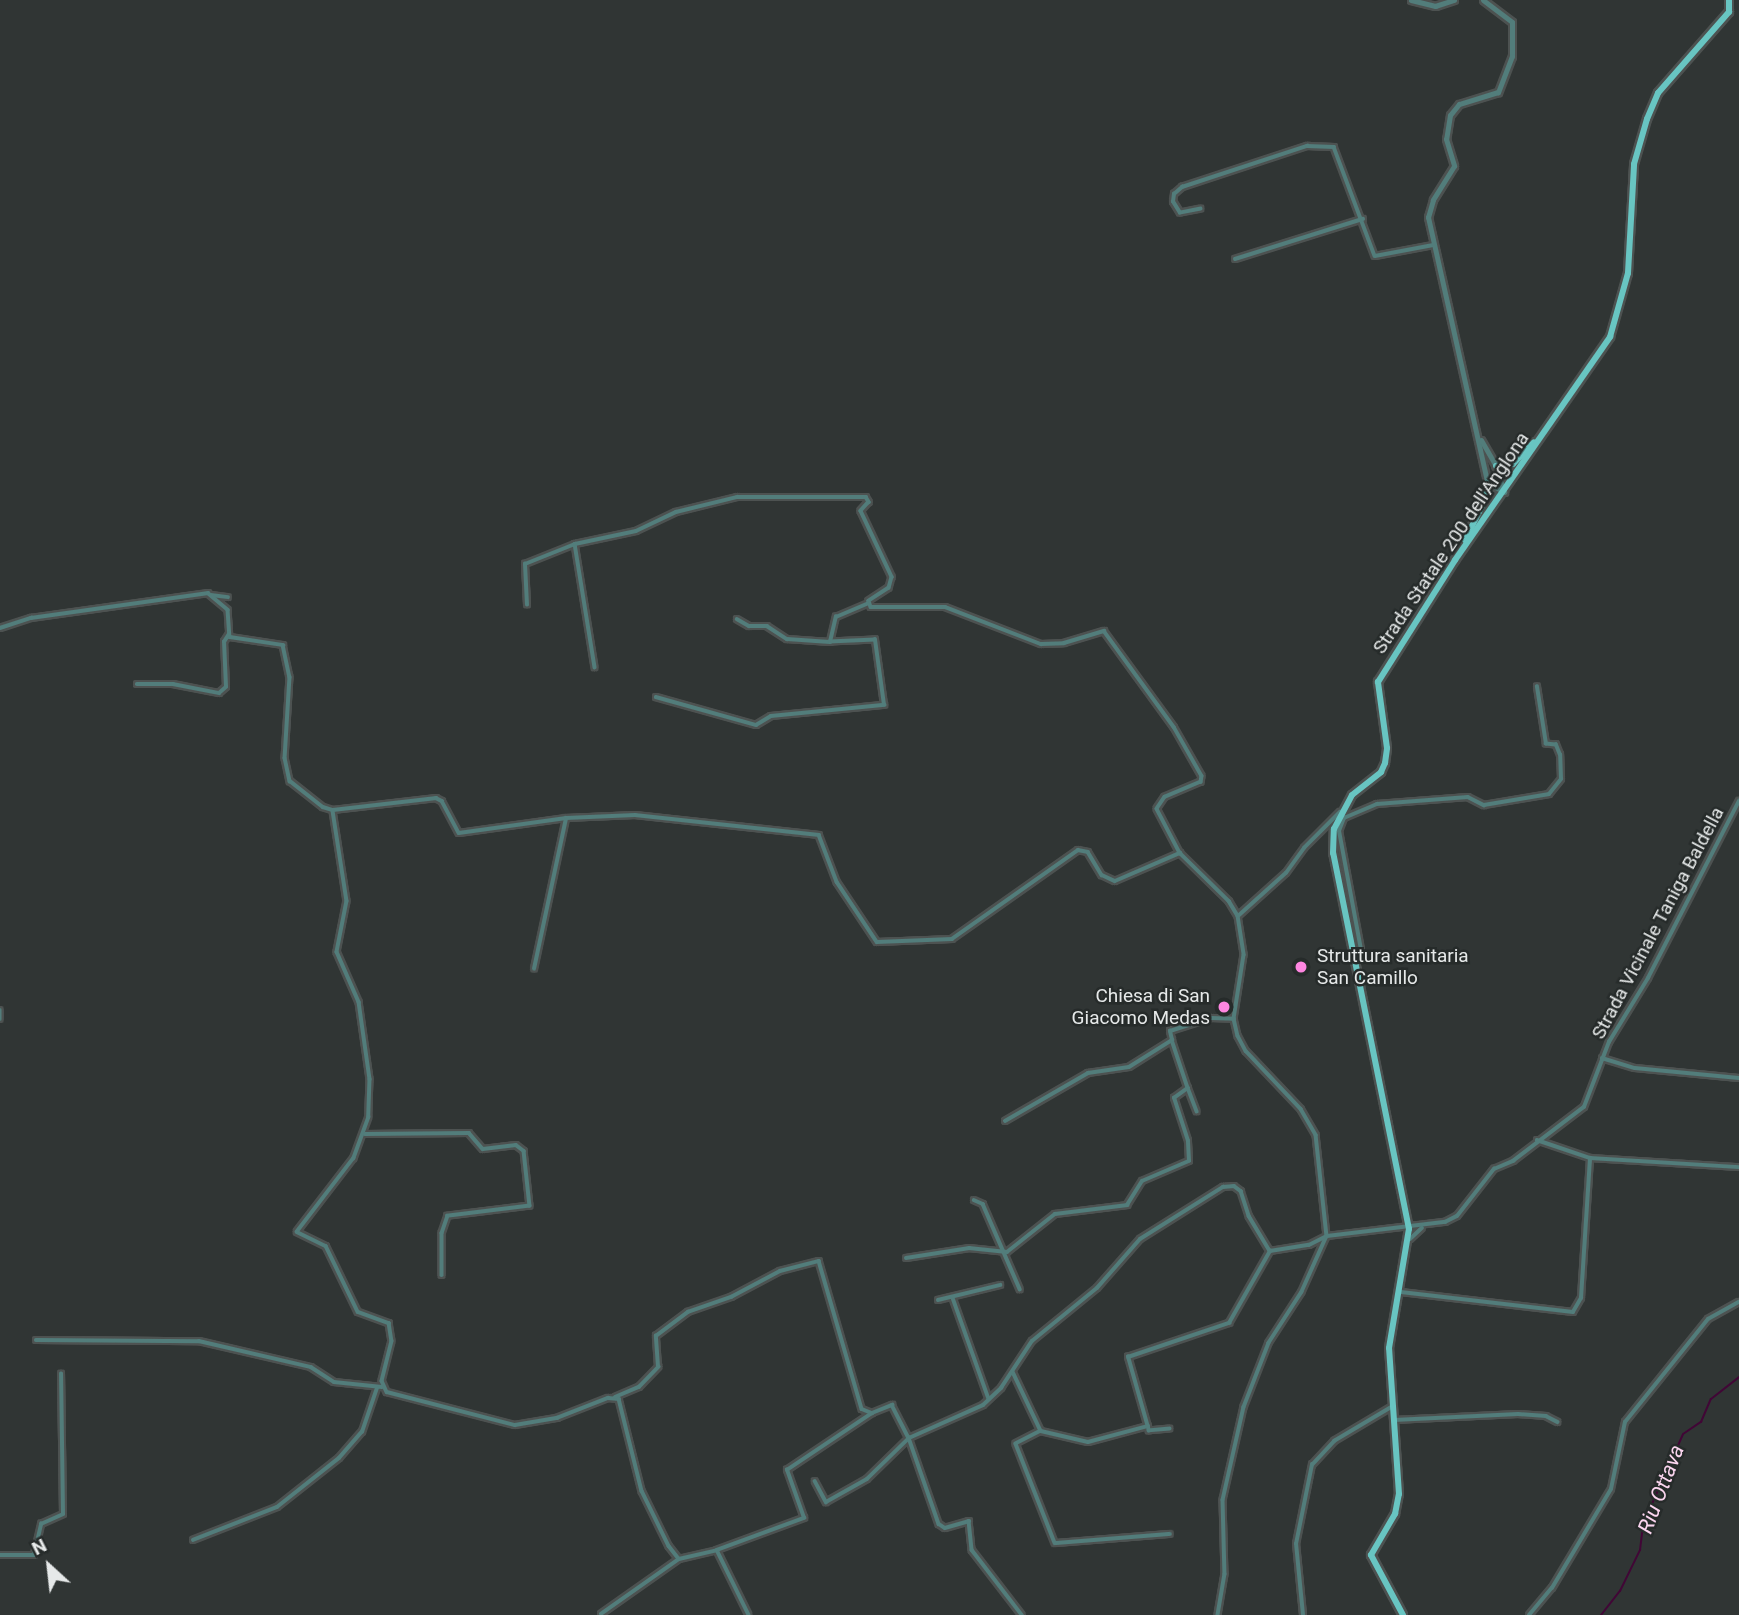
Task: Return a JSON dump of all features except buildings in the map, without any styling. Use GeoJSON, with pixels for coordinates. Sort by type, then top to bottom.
{"type":"FeatureCollection","features":[{"type":"Feature","properties":{"kind":"main road","name":"Strada Statale 200 dell'Anglona"},"geometry":{"type":"LineString","coordinates":[[1340,812],[1385,763],[1387,748],[1378,682],[1455,560],[1601,355],[1619,317],[1628,273],[1634,164],[1658,93],[1716,30],[1729,12],[1729,0]]}},
{"type":"Feature","properties":{"kind":"main road"},"geometry":{"type":"LineString","coordinates":[[1496,466],[1513,464],[1547,428]]}},
{"type":"Feature","properties":{"kind":"main road"},"geometry":{"type":"LineString","coordinates":[[1455,560],[1484,502],[1487,482]]}},
{"type":"Feature","properties":{"kind":"main road"},"geometry":{"type":"LineString","coordinates":[[1340,812],[1332,853],[1408,1216],[1408,1244],[1389,1348],[1399,1494],[1395,1514],[1371,1555],[1403,1615]]}},
{"type":"Feature","properties":{"kind":"street"},"geometry":{"type":"LineString","coordinates":[[1411,0],[1435,6],[1454,0]]}},
{"type":"Feature","properties":{"kind":"street"},"geometry":{"type":"LineString","coordinates":[[1483,0],[1512,22],[1512,56],[1498,92],[1460,104],[1450,115],[1446,139],[1454,166],[1430,208],[1433,245],[1487,482],[1504,492]]}},
{"type":"Feature","properties":{"kind":"street"},"geometry":{"type":"LineString","coordinates":[[1201,209],[1180,213],[1172,202],[1174,194],[1182,187],[1316,145],[1339,151],[1378,259],[1433,245]]}},
{"type":"Feature","properties":{"kind":"street"},"geometry":{"type":"LineString","coordinates":[[1235,259],[1363,219]]}},
{"type":"Feature","properties":{"kind":"street"},"geometry":{"type":"LineString","coordinates":[[1479,438],[1496,466],[1504,492]]}},
{"type":"Feature","properties":{"kind":"street"},"geometry":{"type":"LineString","coordinates":[[527,604],[525,564],[575,544],[636,531],[676,512],[737,497],[866,497],[869,502],[861,511],[892,577],[889,588],[867,604],[836,617],[830,642]]}},
{"type":"Feature","properties":{"kind":"street"},"geometry":{"type":"LineString","coordinates":[[575,544],[596,667]]}},
{"type":"Feature","properties":{"kind":"street"},"geometry":{"type":"LineString","coordinates":[[0,628],[31,618],[201,591],[228,597]]}},
{"type":"Feature","properties":{"kind":"street"},"geometry":{"type":"LineString","coordinates":[[137,684],[173,684],[219,693],[226,687],[224,642],[229,634],[228,610],[211,595]]}},
{"type":"Feature","properties":{"kind":"street"},"geometry":{"type":"LineString","coordinates":[[867,604],[945,607],[1041,644],[1064,643],[1104,631],[1174,727],[1202,776],[1201,782],[1165,797],[1157,808],[1180,853],[1229,901],[1238,916],[1244,955],[1234,1019],[1246,1051],[1301,1110],[1316,1135],[1326,1236],[1302,1292],[1269,1343],[1244,1407],[1223,1500],[1224,1574],[1218,1615]]}},
{"type":"Feature","properties":{"kind":"street"},"geometry":{"type":"LineString","coordinates":[[656,697],[756,725],[771,716],[884,705],[875,640],[830,642],[786,639],[767,626],[748,626],[737,620]]}},
{"type":"Feature","properties":{"kind":"street"},"geometry":{"type":"LineString","coordinates":[[229,634],[283,645],[290,677],[285,758],[290,780],[333,810],[436,798],[442,801],[459,833],[566,818],[635,816],[819,835],[837,882],[877,942],[952,939],[1078,849],[1088,852],[1102,875],[1115,881],[1180,853]]}},
{"type":"Feature","properties":{"kind":"street"},"geometry":{"type":"LineString","coordinates":[[1354,952],[1361,950],[1339,831],[1344,818],[1377,804],[1468,797],[1484,806],[1549,794],[1561,779],[1560,755],[1556,746],[1546,744],[1537,687]]}},
{"type":"Feature","properties":{"kind":"street","name":"Strada Vicinale Taniga Baldella"},"geometry":{"type":"LineString","coordinates":[[1408,1244],[1415,1232],[1457,1216],[1494,1169],[1513,1161],[1584,1107],[1602,1058],[1739,801]]}},
{"type":"Feature","properties":{"kind":"street"},"geometry":{"type":"LineString","coordinates":[[193,1540],[277,1507],[340,1458],[362,1432],[380,1387],[392,1341],[389,1323],[358,1312],[326,1246],[297,1232],[342,1176],[365,1134],[370,1079],[359,1002],[337,952],[347,901],[333,810]]}},
{"type":"Feature","properties":{"kind":"street"},"geometry":{"type":"LineString","coordinates":[[1238,916],[1286,873],[1304,848],[1340,812]]}},
{"type":"Feature","properties":{"kind":"street"},"geometry":{"type":"LineString","coordinates":[[534,969],[566,818]]}},
{"type":"Feature","properties":{"kind":"street"},"geometry":{"type":"LineString","coordinates":[[0,1010],[0,1019]]}},
{"type":"Feature","properties":{"kind":"street"},"geometry":{"type":"LineString","coordinates":[[1198,1111],[1170,1031],[1211,1018],[1234,1019]]}},
{"type":"Feature","properties":{"kind":"street"},"geometry":{"type":"LineString","coordinates":[[1005,1121],[1065,1083],[1088,1073],[1120,1071],[1172,1040]]}},
{"type":"Feature","properties":{"kind":"street","name":"Strada Vicinale Taniga Baldella"},"geometry":{"type":"LineString","coordinates":[[1602,1058],[1635,1068],[1739,1078]]}},
{"type":"Feature","properties":{"kind":"street"},"geometry":{"type":"LineString","coordinates":[[906,1258],[969,1248],[1001,1251],[1021,1244],[1055,1214],[1127,1205],[1142,1181],[1189,1161],[1188,1141],[1174,1098],[1188,1088]]}},
{"type":"Feature","properties":{"kind":"street"},"geometry":{"type":"LineString","coordinates":[[365,1134],[469,1133],[483,1149],[516,1145],[524,1151],[530,1206],[448,1216],[442,1233],[442,1275]]}},
{"type":"Feature","properties":{"kind":"street"},"geometry":{"type":"LineString","coordinates":[[1538,1140],[1590,1158],[1739,1167]]}},
{"type":"Feature","properties":{"kind":"street"},"geometry":{"type":"LineString","coordinates":[[1401,1292],[1573,1312],[1581,1298],[1590,1158]]}},
{"type":"Feature","properties":{"kind":"street"},"geometry":{"type":"LineString","coordinates":[[815,1480],[826,1502],[867,1479],[909,1438],[989,1399],[1013,1372],[1032,1341],[1097,1288],[1140,1238],[1223,1187],[1234,1186],[1241,1191],[1249,1216],[1270,1251],[1229,1323],[1128,1357],[1148,1426],[1153,1433],[1170,1429]]}},
{"type":"Feature","properties":{"kind":"street"},"geometry":{"type":"LineString","coordinates":[[974,1200],[983,1204],[1001,1251],[1020,1289]]}},
{"type":"Feature","properties":{"kind":"street"},"geometry":{"type":"LineString","coordinates":[[1408,1216],[1412,1224],[1426,1227]]}},
{"type":"Feature","properties":{"kind":"street","name":"Strada Vicinale Taniga Baldella"},"geometry":{"type":"LineString","coordinates":[[1270,1251],[1309,1245],[1326,1236],[1426,1227]]}},
{"type":"Feature","properties":{"kind":"street"},"geometry":{"type":"LineString","coordinates":[[36,1340],[199,1340],[311,1367],[334,1382],[380,1387],[514,1425],[557,1419],[639,1387],[658,1367],[656,1336],[688,1312],[732,1297],[780,1271],[819,1261],[862,1409],[872,1413]]}},
{"type":"Feature","properties":{"kind":"street"},"geometry":{"type":"LineString","coordinates":[[938,1300],[1000,1285]]}},
{"type":"Feature","properties":{"kind":"street"},"geometry":{"type":"LineString","coordinates":[[953,1298],[989,1399]]}},
{"type":"Feature","properties":{"kind":"street"},"geometry":{"type":"LineString","coordinates":[[1529,1615],[1559,1577],[1611,1489],[1625,1422],[1708,1319],[1739,1302]]}},
{"type":"Feature","properties":{"kind":"street"},"geometry":{"type":"LineString","coordinates":[[1013,1372],[1041,1430]]}},
{"type":"Feature","properties":{"kind":"street"},"geometry":{"type":"LineString","coordinates":[[0,1555],[34,1555],[41,1524],[63,1514],[61,1374]]}},
{"type":"Feature","properties":{"kind":"street"},"geometry":{"type":"LineString","coordinates":[[615,1397],[631,1435],[642,1491],[679,1559]]}},
{"type":"Feature","properties":{"kind":"street"},"geometry":{"type":"LineString","coordinates":[[601,1614],[679,1559],[717,1550],[804,1518],[787,1470],[872,1413],[892,1405],[909,1438],[939,1524],[945,1528],[969,1521],[972,1550],[1022,1615]]}},
{"type":"Feature","properties":{"kind":"street"},"geometry":{"type":"LineString","coordinates":[[1303,1615],[1296,1544],[1312,1465],[1334,1441],[1393,1406]]}},
{"type":"Feature","properties":{"kind":"street"},"geometry":{"type":"LineString","coordinates":[[1394,1420],[1518,1414],[1546,1416],[1558,1422]]}},
{"type":"Feature","properties":{"kind":"street"},"geometry":{"type":"LineString","coordinates":[[1148,1426],[1088,1442],[1041,1430],[1016,1444],[1055,1543],[1170,1534]]}},
{"type":"Feature","properties":{"kind":"street"},"geometry":{"type":"LineString","coordinates":[[717,1550],[749,1615]]}},
{"type":"Feature","properties":{"kind":"waterway","name":"Riu Ottava"},"geometry":{"type":"LineString","coordinates":[[1601,1615],[1620,1591],[1640,1550],[1643,1524],[1683,1434],[1701,1422],[1711,1399],[1739,1377]]}},
{"type":"Feature","properties":{"kind":"place","name":"Struttura sanitaria San Camillo"},"geometry":{"type":"Point","coordinates":[1301,967]}},
{"type":"Feature","properties":{"kind":"place","name":"Chiesa di San Giacomo Medas"},"geometry":{"type":"Point","coordinates":[1224,1007]}}]}
